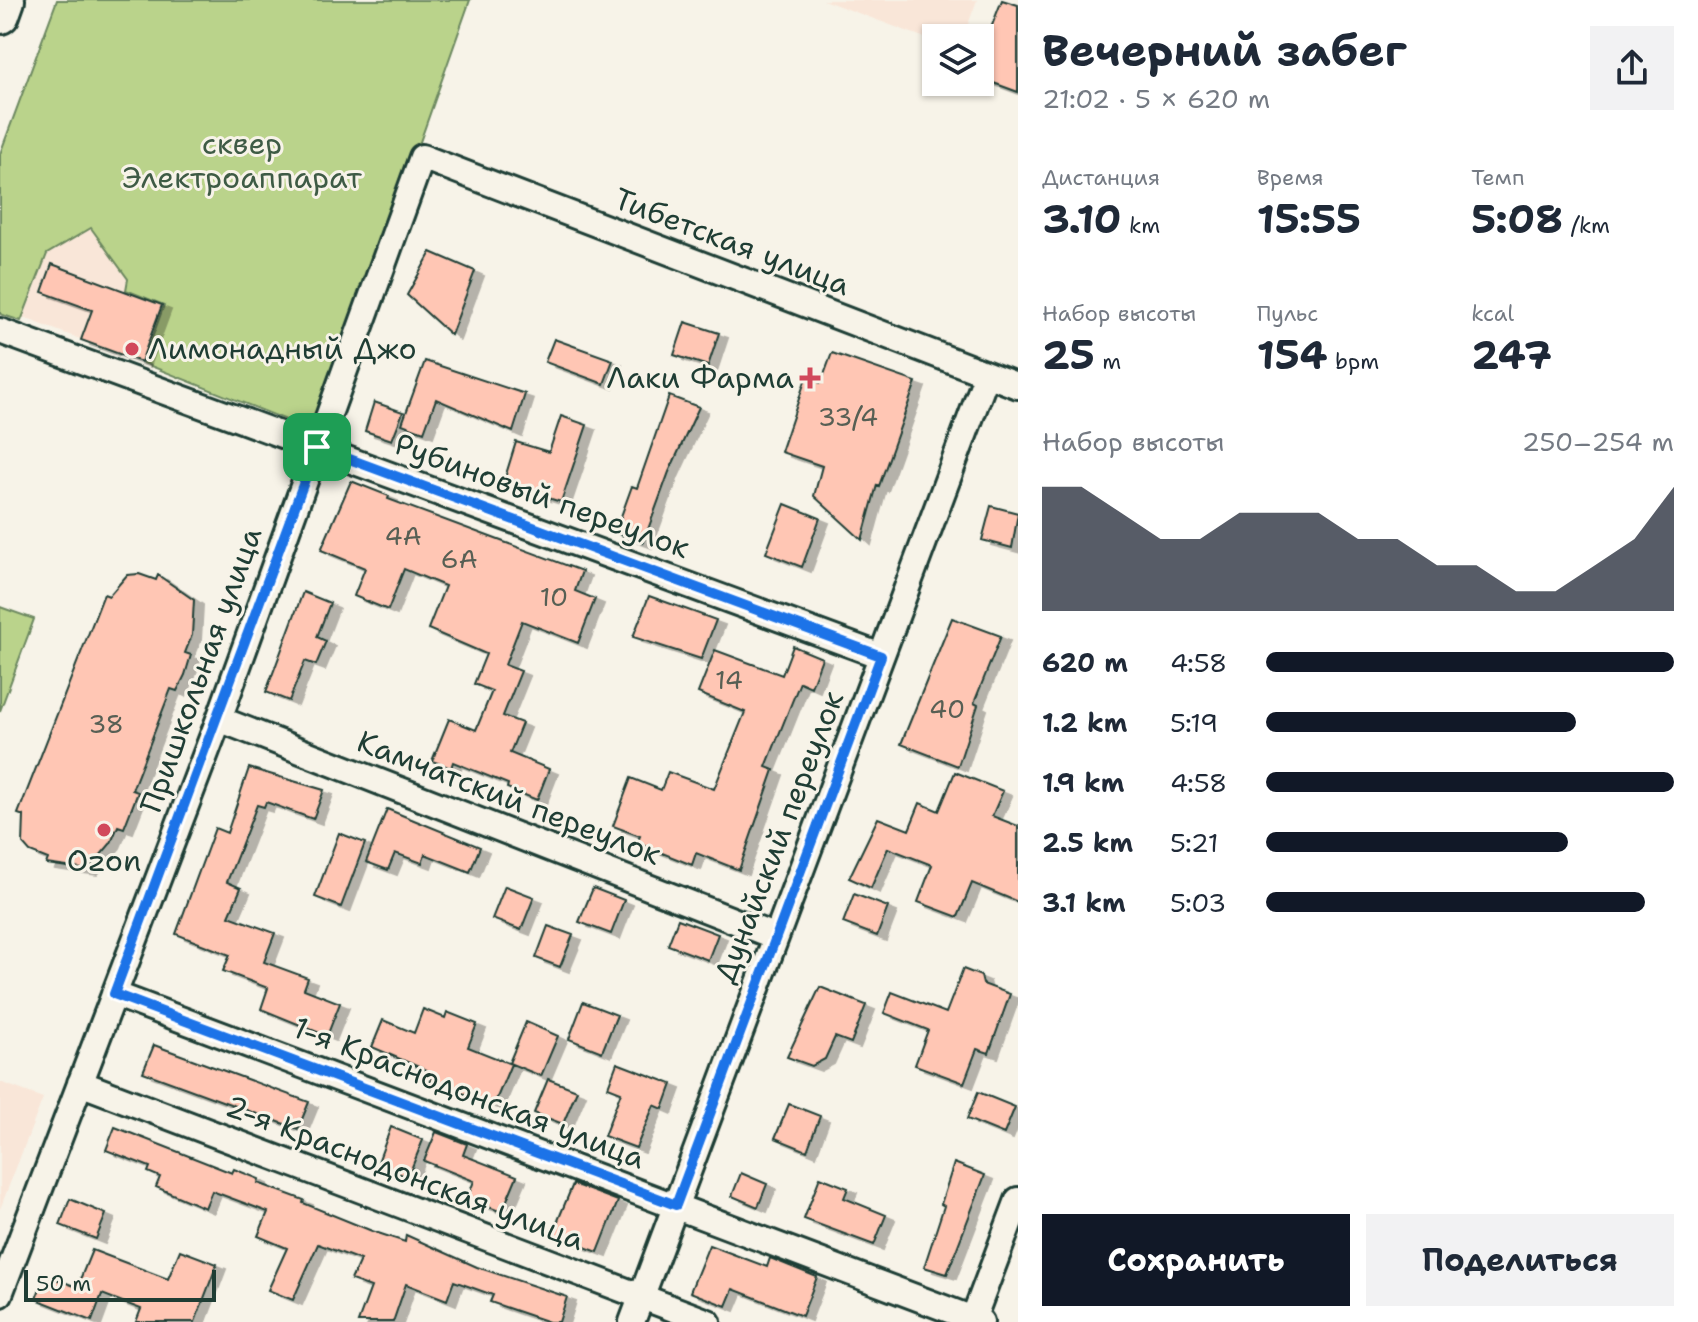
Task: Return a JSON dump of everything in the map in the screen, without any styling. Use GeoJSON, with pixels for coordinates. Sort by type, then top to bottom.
{"type":"FeatureCollection","features":[{"type":"Feature","properties":{"kind":"main road"},"geometry":{"type":"LineString","coordinates":[[0,14],[5,0]]}},
{"type":"Feature","properties":{"kind":"street","name":"Тибетская улица"},"geometry":{"type":"LineString","coordinates":[[422,157],[1018,386]]}},
{"type":"Feature","properties":{"kind":"street","name":"Пришкольная улица"},"geometry":{"type":"LineString","coordinates":[[0,1294],[219,719],[422,157]]}},
{"type":"Feature","properties":{"kind":"street","name":"Рубиновый переулок"},"geometry":{"type":"LineString","coordinates":[[0,331],[881,656]]}},
{"type":"Feature","properties":{"kind":"street","name":"Дунайский переулок"},"geometry":{"type":"LineString","coordinates":[[632,1322],[987,374]]}},
{"type":"Feature","properties":{"kind":"street","name":"Камчатский переулок"},"geometry":{"type":"LineString","coordinates":[[219,719],[776,937]]}},
{"type":"Feature","properties":{"kind":"street","name":"1-я Краснодонская улица"},"geometry":{"type":"LineString","coordinates":[[114,994],[975,1321]]}},
{"type":"Feature","properties":{"kind":"street","name":"2-я Краснодонская улица"},"geometry":{"type":"LineString","coordinates":[[80,1083],[708,1322]]}},
{"type":"Feature","properties":{"kind":"street"},"geometry":{"type":"LineString","coordinates":[[975,1321],[1018,1200]]}},
{"type":"Feature","properties":{"kind":"shaded area"},"geometry":{"type":"Polygon","coordinates":[[[823,0],[977,0],[968,24],[922,24],[922,37],[823,0]]]}},
{"type":"Feature","properties":{"kind":"shaded area"},"geometry":{"type":"Polygon","coordinates":[[[91,228],[128,279],[165,305],[143,363],[22,317],[47,254],[91,228]]]}},
{"type":"Feature","properties":{"kind":"shaded area"},"geometry":{"type":"Polygon","coordinates":[[[0,1082],[43,1098],[0,1209],[0,1082]]]}},
{"type":"Feature","properties":{"kind":"green space","name":"cквер Электроаппарат"},"geometry":{"type":"Polygon","coordinates":[[[57,0],[470,0],[323,417],[304,427],[143,363],[164,305],[126,290],[128,279],[91,228],[47,254],[21,321],[0,314],[0,154],[57,0]]]}},
{"type":"Feature","properties":{"kind":"green space"},"geometry":{"type":"Polygon","coordinates":[[[0,607],[34,619],[0,711],[0,607]]]}},
{"type":"Feature","properties":{"kind":"building"},"geometry":{"type":"Polygon","coordinates":[[[1002,0],[1018,5],[1018,92],[994,83],[993,24],[1002,0]]]}},
{"type":"Feature","properties":{"kind":"building"},"geometry":{"type":"Polygon","coordinates":[[[431,252],[475,271],[451,335],[407,295],[431,252]]]}},
{"type":"Feature","properties":{"kind":"building","name":"Лимонадный Джо"},"geometry":{"type":"Polygon","coordinates":[[[52,264],[162,305],[141,362],[81,340],[92,310],[42,292],[52,264]]]}},
{"type":"Feature","properties":{"kind":"building"},"geometry":{"type":"Polygon","coordinates":[[[685,322],[719,333],[708,366],[674,355],[685,322]]]}},
{"type":"Feature","properties":{"kind":"building"},"geometry":{"type":"Polygon","coordinates":[[[554,339],[613,360],[604,384],[545,362],[554,339]]]}},
{"type":"Feature","properties":{"kind":"building"},"geometry":{"type":"Polygon","coordinates":[[[832,353],[916,382],[877,485],[862,540],[814,496],[822,466],[781,452],[806,378],[821,383],[832,353]]]}},
{"type":"Feature","properties":{"kind":"building"},"geometry":{"type":"Polygon","coordinates":[[[425,361],[525,394],[513,432],[436,399],[424,432],[402,424],[425,361]]]}},
{"type":"Feature","properties":{"kind":"building"},"geometry":{"type":"Polygon","coordinates":[[[669,396],[699,407],[669,472],[643,543],[615,533],[632,486],[637,488],[669,396]]]}},
{"type":"Feature","properties":{"kind":"building"},"geometry":{"type":"Polygon","coordinates":[[[374,402],[403,412],[392,440],[365,431],[374,402]]]}},
{"type":"Feature","properties":{"kind":"building"},"geometry":{"type":"Polygon","coordinates":[[[561,416],[587,425],[561,502],[503,484],[516,442],[549,452],[561,416]]]}},
{"type":"Feature","properties":{"kind":"building"},"geometry":{"type":"Polygon","coordinates":[[[351,481],[389,496],[388,499],[582,571],[575,591],[595,599],[578,643],[522,621],[505,665],[521,671],[503,716],[522,723],[510,753],[549,769],[537,800],[507,788],[508,784],[453,762],[451,768],[432,761],[449,719],[476,730],[492,691],[474,684],[486,654],[428,629],[445,586],[404,569],[388,610],[354,596],[365,568],[321,550],[351,481]]]}},
{"type":"Feature","properties":{"kind":"building"},"geometry":{"type":"Polygon","coordinates":[[[785,504],[820,518],[802,567],[766,553],[785,504]]]}},
{"type":"Feature","properties":{"kind":"building"},"geometry":{"type":"Polygon","coordinates":[[[991,506],[1018,513],[1012,548],[982,540],[991,506]]]}},
{"type":"Feature","properties":{"kind":"building"},"geometry":{"type":"Polygon","coordinates":[[[139,574],[156,580],[158,575],[194,600],[192,635],[185,653],[191,655],[185,675],[177,691],[171,689],[132,790],[138,792],[124,828],[118,826],[111,843],[88,870],[46,864],[48,859],[30,852],[23,844],[24,816],[18,814],[104,594],[109,596],[127,575],[139,574]]]}},
{"type":"Feature","properties":{"kind":"building"},"geometry":{"type":"Polygon","coordinates":[[[303,592],[330,603],[317,637],[326,641],[316,665],[305,661],[289,701],[266,692],[303,592]]]}},
{"type":"Feature","properties":{"kind":"building"},"geometry":{"type":"Polygon","coordinates":[[[649,596],[716,620],[701,659],[633,637],[649,596]]]}},
{"type":"Feature","properties":{"kind":"building"},"geometry":{"type":"Polygon","coordinates":[[[952,618],[1001,636],[974,703],[978,705],[958,766],[901,744],[952,618]]]}},
{"type":"Feature","properties":{"kind":"building"},"geometry":{"type":"Polygon","coordinates":[[[793,646],[822,658],[811,687],[800,682],[766,767],[774,770],[739,870],[696,853],[692,865],[637,843],[640,836],[613,826],[631,778],[661,790],[668,772],[714,789],[745,712],[698,693],[715,650],[782,675],[793,646]]]}},
{"type":"Feature","properties":{"kind":"building"},"geometry":{"type":"Polygon","coordinates":[[[249,768],[324,790],[313,819],[266,802],[264,807],[257,805],[227,882],[241,888],[229,916],[275,933],[264,962],[308,978],[304,989],[340,1003],[327,1036],[261,1009],[268,988],[223,971],[230,955],[176,934],[215,828],[227,833],[249,768]]]}},
{"type":"Feature","properties":{"kind":"building"},"geometry":{"type":"Polygon","coordinates":[[[955,772],[1003,791],[992,816],[1018,826],[1018,902],[972,883],[958,917],[918,902],[932,865],[888,848],[871,888],[849,878],[878,818],[909,830],[920,803],[939,811],[955,772]]]}},
{"type":"Feature","properties":{"kind":"building"},"geometry":{"type":"Polygon","coordinates":[[[387,809],[480,847],[470,872],[425,854],[422,863],[395,853],[388,870],[366,862],[387,809]]]}},
{"type":"Feature","properties":{"kind":"building"},"geometry":{"type":"Polygon","coordinates":[[[339,833],[365,843],[341,907],[315,897],[339,833]]]}},
{"type":"Feature","properties":{"kind":"building"},"geometry":{"type":"Polygon","coordinates":[[[505,886],[534,897],[521,930],[492,919],[505,886]]]}},
{"type":"Feature","properties":{"kind":"building"},"geometry":{"type":"Polygon","coordinates":[[[593,888],[624,900],[611,934],[579,922],[593,888]]]}},
{"type":"Feature","properties":{"kind":"building"},"geometry":{"type":"Polygon","coordinates":[[[854,894],[888,907],[877,936],[843,923],[854,894]]]}},
{"type":"Feature","properties":{"kind":"building"},"geometry":{"type":"Polygon","coordinates":[[[678,919],[718,934],[708,960],[668,945],[678,919]]]}},
{"type":"Feature","properties":{"kind":"building"},"geometry":{"type":"Polygon","coordinates":[[[548,926],[573,935],[560,967],[536,958],[548,926]]]}},
{"type":"Feature","properties":{"kind":"building"},"geometry":{"type":"Polygon","coordinates":[[[963,969],[981,976],[983,984],[1010,994],[989,1053],[977,1049],[964,1083],[915,1065],[928,1030],[884,1013],[892,992],[946,1013],[963,969]]]}},
{"type":"Feature","properties":{"kind":"building"},"geometry":{"type":"Polygon","coordinates":[[[820,987],[866,1005],[851,1043],[835,1037],[825,1059],[812,1066],[787,1057],[820,987]]]}},
{"type":"Feature","properties":{"kind":"building"},"geometry":{"type":"Polygon","coordinates":[[[583,1002],[617,1015],[602,1052],[569,1039],[583,1002]]]}},
{"type":"Feature","properties":{"kind":"building"},"geometry":{"type":"Polygon","coordinates":[[[423,1009],[445,1018],[447,1012],[477,1024],[468,1047],[511,1064],[494,1105],[430,1081],[433,1073],[372,1047],[383,1020],[414,1033],[423,1009]]]}},
{"type":"Feature","properties":{"kind":"building"},"geometry":{"type":"Polygon","coordinates":[[[526,1022],[558,1036],[541,1076],[509,1063],[526,1022]]]}},
{"type":"Feature","properties":{"kind":"building"},"geometry":{"type":"Polygon","coordinates":[[[154,1045],[309,1102],[298,1129],[143,1072],[154,1045]]]}},
{"type":"Feature","properties":{"kind":"building"},"geometry":{"type":"Polygon","coordinates":[[[617,1063],[672,1084],[663,1109],[654,1105],[636,1148],[604,1136],[621,1092],[608,1087],[617,1063]]]}},
{"type":"Feature","properties":{"kind":"building"},"geometry":{"type":"Polygon","coordinates":[[[548,1079],[577,1090],[563,1124],[534,1113],[548,1079]]]}},
{"type":"Feature","properties":{"kind":"building"},"geometry":{"type":"Polygon","coordinates":[[[978,1092],[1015,1107],[1004,1134],[967,1119],[978,1092]]]}},
{"type":"Feature","properties":{"kind":"building"},"geometry":{"type":"Polygon","coordinates":[[[789,1104],[820,1116],[807,1151],[775,1138],[789,1104]]]}},
{"type":"Feature","properties":{"kind":"building"},"geometry":{"type":"Polygon","coordinates":[[[115,1127],[232,1173],[234,1169],[259,1179],[258,1183],[372,1231],[405,1242],[406,1235],[477,1267],[567,1297],[559,1322],[549,1322],[490,1302],[493,1295],[454,1281],[447,1300],[406,1284],[393,1322],[358,1322],[371,1287],[351,1280],[360,1260],[318,1244],[293,1300],[268,1290],[287,1248],[258,1236],[268,1212],[212,1191],[205,1208],[156,1187],[160,1177],[148,1172],[150,1167],[106,1150],[115,1127]]]}},
{"type":"Feature","properties":{"kind":"building"},"geometry":{"type":"Polygon","coordinates":[[[391,1127],[423,1140],[408,1177],[377,1165],[391,1127]]]}},
{"type":"Feature","properties":{"kind":"building"},"geometry":{"type":"Polygon","coordinates":[[[436,1132],[467,1144],[463,1155],[517,1176],[502,1212],[467,1199],[474,1181],[424,1161],[436,1132]]]}},
{"type":"Feature","properties":{"kind":"building"},"geometry":{"type":"Polygon","coordinates":[[[954,1163],[985,1175],[947,1274],[924,1267],[954,1163]]]}},
{"type":"Feature","properties":{"kind":"building"},"geometry":{"type":"Polygon","coordinates":[[[741,1173],[767,1184],[758,1207],[732,1196],[741,1173]]]}},
{"type":"Feature","properties":{"kind":"building"},"geometry":{"type":"Polygon","coordinates":[[[820,1177],[848,1188],[844,1198],[886,1215],[874,1245],[804,1219],[820,1177]]]}},
{"type":"Feature","properties":{"kind":"building"},"geometry":{"type":"Polygon","coordinates":[[[573,1184],[618,1201],[598,1252],[552,1235],[573,1184]]]}},
{"type":"Feature","properties":{"kind":"building"},"geometry":{"type":"Polygon","coordinates":[[[70,1199],[106,1214],[96,1239],[60,1225],[70,1199]]]}},
{"type":"Feature","properties":{"kind":"building"},"geometry":{"type":"Polygon","coordinates":[[[709,1245],[767,1267],[770,1258],[817,1277],[802,1316],[733,1289],[726,1306],[690,1292],[709,1245]]]}},
{"type":"Feature","properties":{"kind":"building"},"geometry":{"type":"Polygon","coordinates":[[[92,1250],[168,1279],[180,1250],[217,1264],[195,1322],[136,1322],[141,1309],[102,1294],[92,1321],[36,1299],[45,1275],[77,1287],[92,1250]]]}},
{"type":"Feature","properties":{"kind":"place","name":"Лимонадный Джо"},"geometry":{"type":"Point","coordinates":[132,349]}},
{"type":"Feature","properties":{"kind":"place","name":"Лаки Фарма"},"geometry":{"type":"Point","coordinates":[810,378]}},
{"type":"Feature","properties":{"kind":"place","name":"Ozon"},"geometry":{"type":"Point","coordinates":[104,830]}},
{"type":"Feature","properties":{"kind":"route"},"geometry":{"type":"LineString","coordinates":[[317,447],[881,656],[676,1205],[114,994],[219,719],[317,447]]}}]}
